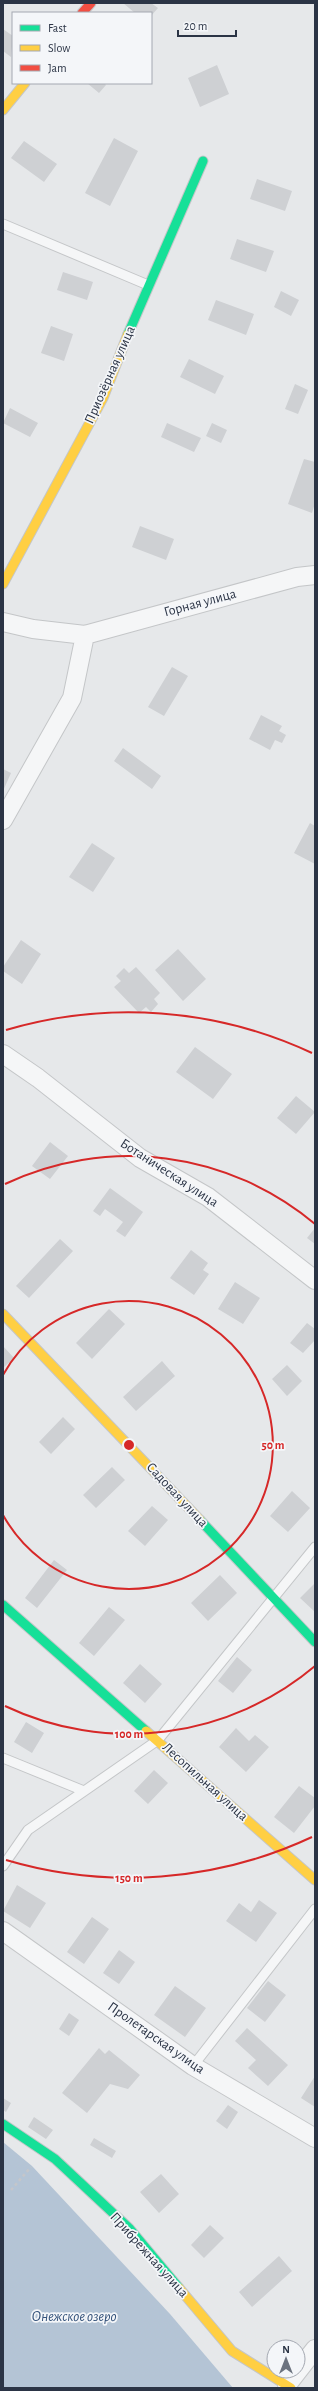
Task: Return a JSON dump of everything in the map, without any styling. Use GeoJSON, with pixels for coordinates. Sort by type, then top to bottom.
{"type":"FeatureCollection","features":[{"type":"Feature","properties":{"kind":"street"},"geometry":{"type":"LineString","coordinates":[[83,12],[91,3]]}},
{"type":"Feature","properties":{"kind":"street"},"geometry":{"type":"LineString","coordinates":[[3,110],[24,84]]}},
{"type":"Feature","properties":{"kind":"street","name":"Приозёрная улица"},"geometry":{"type":"LineString","coordinates":[[3,584],[103,398],[148,285],[203,161]]}},
{"type":"Feature","properties":{"kind":"street","name":"Горная улица"},"geometry":{"type":"LineString","coordinates":[[3,622],[33,629],[85,635],[297,577],[315,575]]}},
{"type":"Feature","properties":{"kind":"street"},"geometry":{"type":"LineString","coordinates":[[3,820],[72,698],[85,635]]}},
{"type":"Feature","properties":{"kind":"street","name":"Ботаническая улица"},"geometry":{"type":"LineString","coordinates":[[3,1054],[38,1078],[140,1158],[208,1197],[315,1280]]}},
{"type":"Feature","properties":{"kind":"street","name":"Садовая улица"},"geometry":{"type":"LineString","coordinates":[[3,1314],[89,1402],[315,1642]]}},
{"type":"Feature","properties":{"kind":"street","name":"Лесопильная улица"},"geometry":{"type":"LineString","coordinates":[[3,1605],[158,1740],[315,1880]]}},
{"type":"Feature","properties":{"kind":"street","name":"Пролетарская улица"},"geometry":{"type":"LineString","coordinates":[[3,1931],[193,2066],[315,2138]]}},
{"type":"Feature","properties":{"kind":"street","name":"Прибрежная улица"},"geometry":{"type":"LineString","coordinates":[[3,2124],[55,2159],[129,2228],[232,2351],[289,2386]]}},
{"type":"Feature","properties":{"kind":"street"},"geometry":{"type":"LineString","coordinates":[[289,2386],[315,2349]]}},
{"type":"Feature","properties":{"kind":"lane"},"geometry":{"type":"LineString","coordinates":[[3,224],[148,285]]}},
{"type":"Feature","properties":{"kind":"lane"},"geometry":{"type":"LineString","coordinates":[[3,1866],[28,1830],[158,1740],[315,1547]]}},
{"type":"Feature","properties":{"kind":"lane"},"geometry":{"type":"LineString","coordinates":[[3,1758],[84,1792]]}},
{"type":"Feature","properties":{"kind":"lane"},"geometry":{"type":"LineString","coordinates":[[193,2066],[315,1909]]}},
{"type":"Feature","properties":{"kind":"path"},"geometry":{"type":"LineString","coordinates":[[11,2190],[32,2166]]}},
{"type":"Feature","properties":{"kind":"water","name":"Онежское озеро"},"geometry":{"type":"Polygon","coordinates":[[[3,2142],[32,2166],[170,2314],[233,2388],[3,2388],[3,2142]]]}},
{"type":"Feature","properties":{"kind":"building"},"geometry":{"type":"Polygon","coordinates":[[[123,3],[151,3],[158,8],[152,15],[152,12],[134,12],[123,3]]]}},
{"type":"Feature","properties":{"kind":"building"},"geometry":{"type":"Polygon","coordinates":[[[3,29],[12,35],[11,57],[3,51],[3,29]]]}},
{"type":"Feature","properties":{"kind":"building"},"geometry":{"type":"Polygon","coordinates":[[[217,65],[229,94],[200,107],[188,78],[217,65]]]}},
{"type":"Feature","properties":{"kind":"building"},"geometry":{"type":"Polygon","coordinates":[[[88,84],[105,84],[106,85],[99,93],[88,84]]]}},
{"type":"Feature","properties":{"kind":"building"},"geometry":{"type":"Polygon","coordinates":[[[114,138],[138,151],[110,206],[85,193],[114,138]]]}},
{"type":"Feature","properties":{"kind":"building"},"geometry":{"type":"Polygon","coordinates":[[[24,141],[57,164],[44,182],[11,158],[24,141]]]}},
{"type":"Feature","properties":{"kind":"building"},"geometry":{"type":"Polygon","coordinates":[[[257,179],[292,191],[285,211],[250,199],[257,179]]]}},
{"type":"Feature","properties":{"kind":"building"},"geometry":{"type":"Polygon","coordinates":[[[237,239],[274,251],[266,272],[230,259],[237,239]]]}},
{"type":"Feature","properties":{"kind":"building"},"geometry":{"type":"Polygon","coordinates":[[[63,272],[93,282],[87,300],[57,290],[63,272]]]}},
{"type":"Feature","properties":{"kind":"building"},"geometry":{"type":"Polygon","coordinates":[[[281,291],[299,300],[291,316],[274,307],[281,291]]]}},
{"type":"Feature","properties":{"kind":"building"},"geometry":{"type":"Polygon","coordinates":[[[216,300],[254,314],[246,335],[208,320],[216,300]]]}},
{"type":"Feature","properties":{"kind":"building"},"geometry":{"type":"Polygon","coordinates":[[[51,326],[73,334],[64,361],[41,353],[51,326]]]}},
{"type":"Feature","properties":{"kind":"building"},"geometry":{"type":"Polygon","coordinates":[[[189,359],[224,376],[215,394],[180,377],[189,359]]]}},
{"type":"Feature","properties":{"kind":"building"},"geometry":{"type":"Polygon","coordinates":[[[295,384],[308,390],[298,414],[285,409],[295,384]]]}},
{"type":"Feature","properties":{"kind":"building"},"geometry":{"type":"Polygon","coordinates":[[[10,408],[38,423],[30,437],[3,423],[10,408]]]}},
{"type":"Feature","properties":{"kind":"building"},"geometry":{"type":"Polygon","coordinates":[[[167,423],[201,438],[194,452],[161,437],[167,423]]]}},
{"type":"Feature","properties":{"kind":"building"},"geometry":{"type":"Polygon","coordinates":[[[212,423],[227,430],[221,443],[206,436],[212,423]]]}},
{"type":"Feature","properties":{"kind":"building"},"geometry":{"type":"Polygon","coordinates":[[[304,459],[315,462],[315,503],[312,513],[288,504],[304,459]]]}},
{"type":"Feature","properties":{"kind":"building"},"geometry":{"type":"Polygon","coordinates":[[[140,526],[174,539],[166,560],[132,547],[140,526]]]}},
{"type":"Feature","properties":{"kind":"building"},"geometry":{"type":"Polygon","coordinates":[[[172,667],[188,676],[164,716],[148,707],[172,667]]]}},
{"type":"Feature","properties":{"kind":"building"},"geometry":{"type":"Polygon","coordinates":[[[261,715],[282,726],[279,731],[286,735],[282,743],[275,740],[270,750],[249,739],[261,715]]]}},
{"type":"Feature","properties":{"kind":"building"},"geometry":{"type":"Polygon","coordinates":[[[123,748],[161,776],[152,789],[114,761],[123,748]]]}},
{"type":"Feature","properties":{"kind":"building"},"geometry":{"type":"Polygon","coordinates":[[[3,769],[11,773],[3,791],[3,769]]]}},
{"type":"Feature","properties":{"kind":"building"},"geometry":{"type":"Polygon","coordinates":[[[310,823],[315,826],[315,864],[294,853],[310,823]]]}},
{"type":"Feature","properties":{"kind":"building"},"geometry":{"type":"Polygon","coordinates":[[[92,843],[115,858],[93,892],[69,877],[92,843]]]}},
{"type":"Feature","properties":{"kind":"building"},"geometry":{"type":"Polygon","coordinates":[[[21,940],[41,954],[22,984],[3,971],[3,967],[21,940]]]}},
{"type":"Feature","properties":{"kind":"building"},"geometry":{"type":"Polygon","coordinates":[[[178,949],[206,979],[183,1001],[155,970],[178,949]]]}},
{"type":"Feature","properties":{"kind":"building"},"geometry":{"type":"Polygon","coordinates":[[[136,967],[160,993],[154,999],[158,1004],[151,1012],[146,1007],[139,1013],[114,987],[121,981],[116,976],[124,968],[129,973],[136,967]]]}},
{"type":"Feature","properties":{"kind":"building"},"geometry":{"type":"Polygon","coordinates":[[[195,1047],[232,1074],[213,1099],[176,1072],[195,1047]]]}},
{"type":"Feature","properties":{"kind":"building"},"geometry":{"type":"Polygon","coordinates":[[[296,1096],[315,1112],[296,1134],[277,1118],[296,1096]]]}},
{"type":"Feature","properties":{"kind":"building"},"geometry":{"type":"Polygon","coordinates":[[[50,1142],[68,1156],[50,1179],[32,1166],[50,1142]]]}},
{"type":"Feature","properties":{"kind":"building"},"geometry":{"type":"Polygon","coordinates":[[[110,1188],[143,1212],[125,1237],[116,1231],[123,1222],[105,1209],[100,1216],[93,1211],[110,1188]]]}},
{"type":"Feature","properties":{"kind":"building"},"geometry":{"type":"Polygon","coordinates":[[[315,1228],[315,1244],[307,1238],[315,1228]]]}},
{"type":"Feature","properties":{"kind":"building"},"geometry":{"type":"Polygon","coordinates":[[[60,1239],[73,1251],[29,1298],[16,1286],[60,1239]]]}},
{"type":"Feature","properties":{"kind":"building"},"geometry":{"type":"Polygon","coordinates":[[[191,1250],[208,1263],[203,1270],[209,1274],[194,1295],[170,1278],[191,1250]]]}},
{"type":"Feature","properties":{"kind":"building"},"geometry":{"type":"Polygon","coordinates":[[[235,1282],[260,1298],[243,1324],[218,1309],[235,1282]]]}},
{"type":"Feature","properties":{"kind":"building"},"geometry":{"type":"Polygon","coordinates":[[[109,1309],[125,1324],[92,1359],[76,1343],[109,1309]]]}},
{"type":"Feature","properties":{"kind":"building"},"geometry":{"type":"Polygon","coordinates":[[[307,1323],[315,1329],[315,1340],[303,1353],[290,1343],[307,1323]]]}},
{"type":"Feature","properties":{"kind":"building"},"geometry":{"type":"Polygon","coordinates":[[[3,1346],[14,1358],[3,1368],[3,1346]]]}},
{"type":"Feature","properties":{"kind":"building"},"geometry":{"type":"Polygon","coordinates":[[[162,1361],[175,1376],[136,1411],[123,1397],[162,1361]]]}},
{"type":"Feature","properties":{"kind":"building"},"geometry":{"type":"Polygon","coordinates":[[[287,1365],[302,1381],[287,1396],[272,1379],[287,1365]]]}},
{"type":"Feature","properties":{"kind":"building"},"geometry":{"type":"Polygon","coordinates":[[[63,1417],[75,1429],[51,1454],[39,1442],[63,1417]]]}},
{"type":"Feature","properties":{"kind":"building"},"geometry":{"type":"Polygon","coordinates":[[[112,1467],[125,1480],[96,1508],[83,1495],[112,1467]]]}},
{"type":"Feature","properties":{"kind":"building"},"geometry":{"type":"Polygon","coordinates":[[[292,1491],[310,1508],[288,1532],[270,1516],[292,1491]]]}},
{"type":"Feature","properties":{"kind":"building"},"geometry":{"type":"Polygon","coordinates":[[[152,1506],[168,1520],[145,1546],[128,1531],[152,1506]]]}},
{"type":"Feature","properties":{"kind":"building"},"geometry":{"type":"Polygon","coordinates":[[[54,1560],[67,1570],[37,1608],[25,1598],[54,1560]]]}},
{"type":"Feature","properties":{"kind":"building"},"geometry":{"type":"Polygon","coordinates":[[[220,1575],[237,1593],[208,1621],[191,1603],[220,1575]]]}},
{"type":"Feature","properties":{"kind":"building"},"geometry":{"type":"Polygon","coordinates":[[[315,1583],[315,1612],[300,1598],[315,1583]]]}},
{"type":"Feature","properties":{"kind":"building"},"geometry":{"type":"Polygon","coordinates":[[[109,1607],[125,1620],[94,1656],[79,1643],[109,1607]]]}},
{"type":"Feature","properties":{"kind":"building"},"geometry":{"type":"Polygon","coordinates":[[[237,1657],[252,1670],[233,1693],[218,1681],[237,1657]]]}},
{"type":"Feature","properties":{"kind":"building"},"geometry":{"type":"Polygon","coordinates":[[[140,1664],[162,1684],[145,1703],[123,1683],[140,1664]]]}},
{"type":"Feature","properties":{"kind":"building"},"geometry":{"type":"Polygon","coordinates":[[[26,1722],[44,1733],[32,1753],[14,1742],[26,1722]]]}},
{"type":"Feature","properties":{"kind":"building"},"geometry":{"type":"Polygon","coordinates":[[[236,1728],[249,1741],[255,1735],[269,1747],[246,1772],[219,1747],[236,1728]]]}},
{"type":"Feature","properties":{"kind":"building"},"geometry":{"type":"Polygon","coordinates":[[[154,1770],[168,1783],[148,1804],[134,1791],[154,1770]]]}},
{"type":"Feature","properties":{"kind":"building"},"geometry":{"type":"Polygon","coordinates":[[[299,1786],[315,1798],[315,1806],[294,1833],[274,1817],[299,1786]]]}},
{"type":"Feature","properties":{"kind":"building"},"geometry":{"type":"Polygon","coordinates":[[[17,1885],[46,1903],[30,1928],[3,1911],[17,1885]]]}},
{"type":"Feature","properties":{"kind":"building"},"geometry":{"type":"Polygon","coordinates":[[[259,1900],[277,1913],[256,1942],[226,1921],[239,1903],[251,1912],[259,1900]]]}},
{"type":"Feature","properties":{"kind":"building"},"geometry":{"type":"Polygon","coordinates":[[[92,1917],[109,1929],[84,1964],[67,1952],[92,1917]]]}},
{"type":"Feature","properties":{"kind":"building"},"geometry":{"type":"Polygon","coordinates":[[[119,1950],[135,1962],[119,1984],[103,1973],[119,1950]]]}},
{"type":"Feature","properties":{"kind":"building"},"geometry":{"type":"Polygon","coordinates":[[[268,1981],[286,1995],[265,2022],[247,2008],[268,1981]]]}},
{"type":"Feature","properties":{"kind":"building"},"geometry":{"type":"Polygon","coordinates":[[[175,1986],[206,2008],[185,2037],[154,2015],[175,1986]]]}},
{"type":"Feature","properties":{"kind":"building"},"geometry":{"type":"Polygon","coordinates":[[[69,2013],[79,2020],[69,2036],[59,2029],[69,2013]]]}},
{"type":"Feature","properties":{"kind":"building"},"geometry":{"type":"Polygon","coordinates":[[[247,2028],[288,2065],[268,2086],[248,2068],[256,2060],[235,2041],[247,2028]]]}},
{"type":"Feature","properties":{"kind":"building"},"geometry":{"type":"Polygon","coordinates":[[[99,2048],[105,2054],[109,2050],[140,2075],[128,2089],[110,2084],[87,2113],[62,2093],[99,2048]]]}},
{"type":"Feature","properties":{"kind":"building"},"geometry":{"type":"Polygon","coordinates":[[[315,2076],[315,2107],[301,2098],[315,2076]]]}},
{"type":"Feature","properties":{"kind":"building"},"geometry":{"type":"Polygon","coordinates":[[[3,2098],[11,2103],[6,2112],[3,2110],[3,2098]]]}},
{"type":"Feature","properties":{"kind":"building"},"geometry":{"type":"Polygon","coordinates":[[[228,2105],[238,2112],[227,2129],[216,2121],[228,2105]]]}},
{"type":"Feature","properties":{"kind":"building"},"geometry":{"type":"Polygon","coordinates":[[[34,2117],[53,2130],[46,2139],[28,2127],[34,2117]]]}},
{"type":"Feature","properties":{"kind":"building"},"geometry":{"type":"Polygon","coordinates":[[[94,2138],[116,2151],[112,2158],[90,2145],[94,2138]]]}},
{"type":"Feature","properties":{"kind":"building"},"geometry":{"type":"Polygon","coordinates":[[[161,2174],[179,2194],[159,2213],[140,2192],[161,2174]]]}},
{"type":"Feature","properties":{"kind":"building"},"geometry":{"type":"Polygon","coordinates":[[[210,2225],[224,2238],[204,2258],[191,2245],[210,2225]]]}},
{"type":"Feature","properties":{"kind":"building"},"geometry":{"type":"Polygon","coordinates":[[[279,2256],[292,2271],[252,2307],[239,2292],[279,2256]]]}},
{"type":"Feature","properties":{"kind":"traffic: fast"},"geometry":{"type":"LineString","coordinates":[[128,334],[203,161]]}},
{"type":"Feature","properties":{"kind":"traffic: fast"},"geometry":{"type":"LineString","coordinates":[[200,1520],[315,1642]]}},
{"type":"Feature","properties":{"kind":"traffic: fast"},"geometry":{"type":"LineString","coordinates":[[3,1605],[146,1731]]}},
{"type":"Feature","properties":{"kind":"traffic: fast"},"geometry":{"type":"LineString","coordinates":[[3,2124],[55,2159],[129,2228],[179,2288]]}},
{"type":"Feature","properties":{"kind":"traffic: slow"},"geometry":{"type":"LineString","coordinates":[[3,110],[24,84]]}},
{"type":"Feature","properties":{"kind":"traffic: slow"},"geometry":{"type":"LineString","coordinates":[[3,584],[103,398],[128,334]]}},
{"type":"Feature","properties":{"kind":"traffic: slow"},"geometry":{"type":"LineString","coordinates":[[3,1314],[200,1520]]}},
{"type":"Feature","properties":{"kind":"traffic: slow"},"geometry":{"type":"LineString","coordinates":[[146,1731],[315,1880]]}},
{"type":"Feature","properties":{"kind":"traffic: slow"},"geometry":{"type":"LineString","coordinates":[[179,2288],[232,2351],[291,2388]]}},
{"type":"Feature","properties":{"kind":"traffic: jam"},"geometry":{"type":"LineString","coordinates":[[83,12],[91,3]]}}]}
